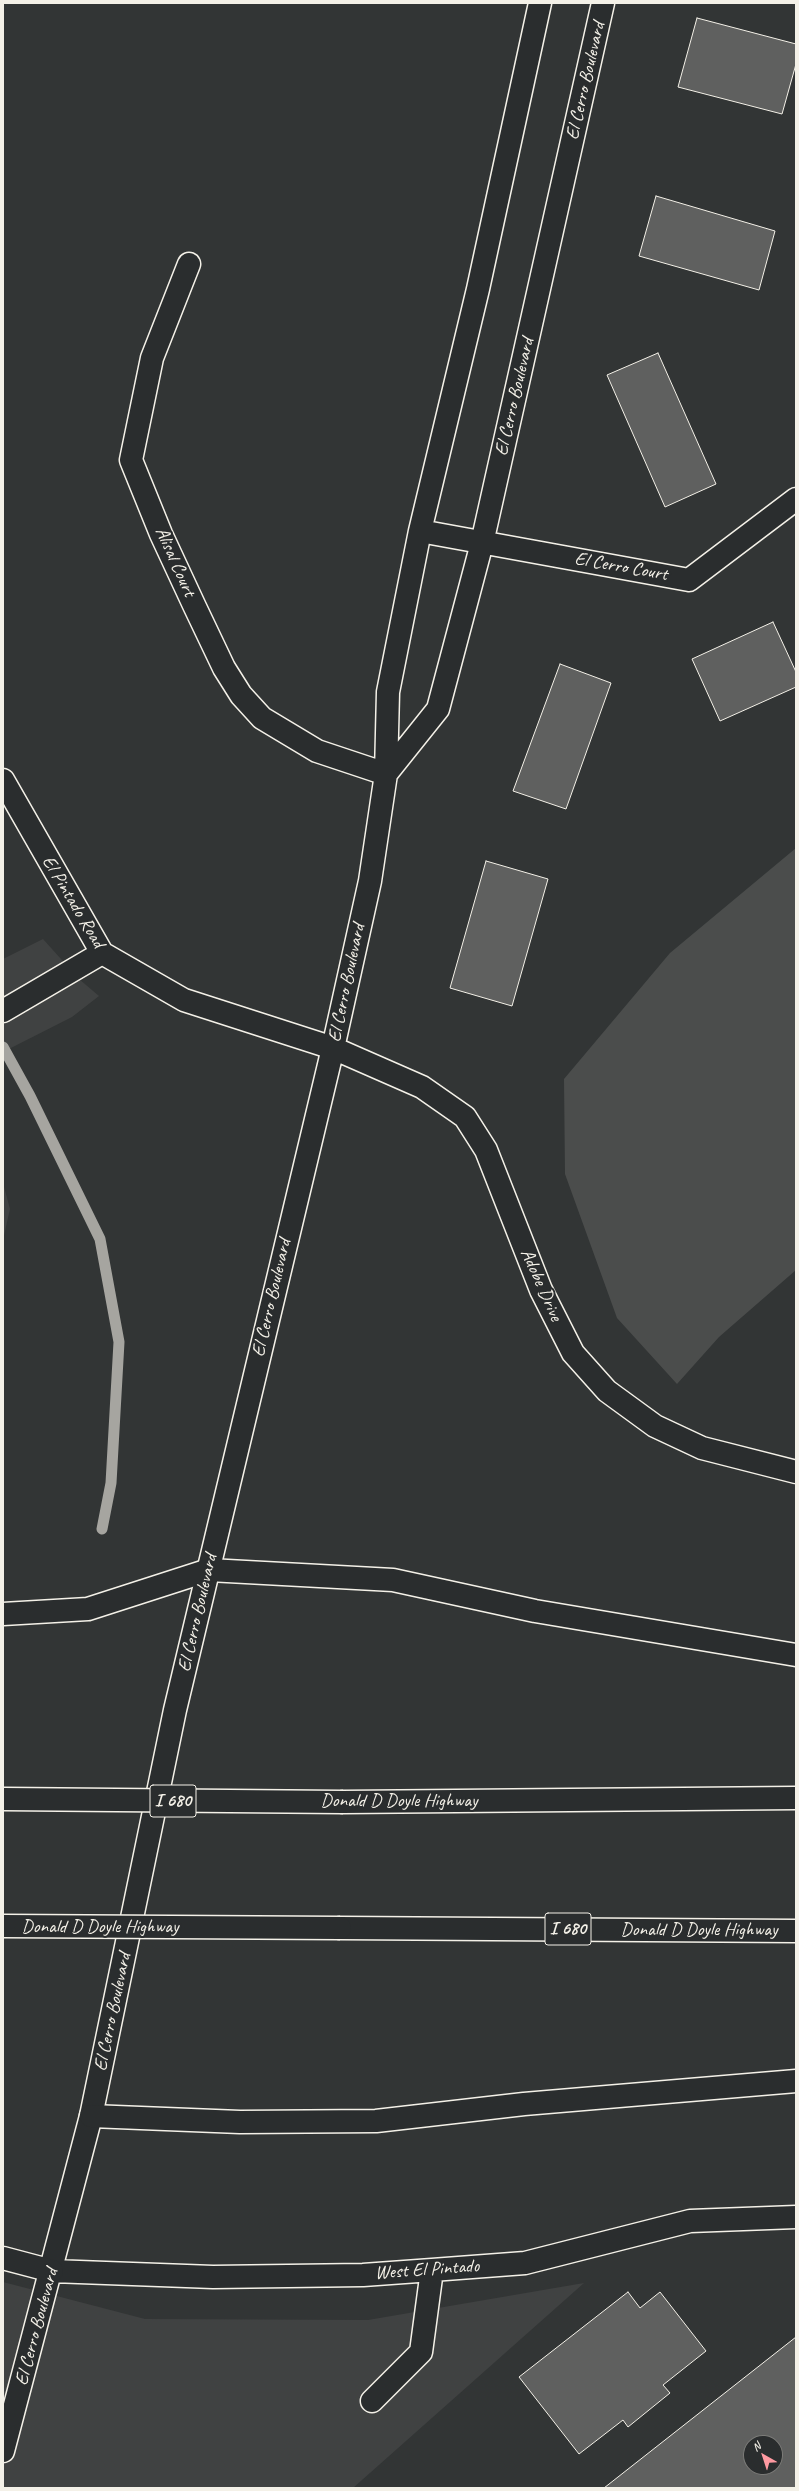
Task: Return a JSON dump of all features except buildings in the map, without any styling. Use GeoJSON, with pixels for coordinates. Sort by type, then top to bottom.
{"type":"FeatureCollection","features":[{"type":"Feature","properties":{"kind":"main road","name":"El Cerro Boulevard"},"geometry":{"type":"LineString","coordinates":[[3,2451],[52,2271],[91,2116],[175,1710],[333,1048],[370,881],[386,774],[388,692],[420,531],[478,289],[540,3]]}},
{"type":"Feature","properties":{"kind":"main road","name":"El Cerro Boulevard"},"geometry":{"type":"LineString","coordinates":[[386,774],[438,709],[482,543],[604,3]]}},
{"type":"Feature","properties":{"kind":"main road","name":"Alisal Court"},"geometry":{"type":"LineString","coordinates":[[189,264],[152,358],[131,460],[194,606],[224,668],[241,695],[262,718],[317,752],[386,774]]}},
{"type":"Feature","properties":{"kind":"main road","name":"El Cerro Court"},"geometry":{"type":"LineString","coordinates":[[420,531],[689,580],[796,499]]}},
{"type":"Feature","properties":{"kind":"main road","name":"El Pintado Road"},"geometry":{"type":"LineString","coordinates":[[3,780],[102,953],[184,1000],[333,1048]]}},
{"type":"Feature","properties":{"kind":"main road"},"geometry":{"type":"LineString","coordinates":[[12,1006],[102,953]]}},
{"type":"Feature","properties":{"kind":"main road","name":"Adobe Drive"},"geometry":{"type":"LineString","coordinates":[[333,1048],[422,1087],[465,1117],[486,1150],[541,1290],[573,1353],[607,1391],[655,1426],[702,1448],[796,1472]]}},
{"type":"Feature","properties":{"kind":"main road"},"geometry":{"type":"LineString","coordinates":[[3,1614],[88,1608],[209,1570],[393,1580],[542,1613],[796,1655]]}},
{"type":"Feature","properties":{"kind":"main road","name":"Donald D Doyle Highway"},"geometry":{"type":"LineString","coordinates":[[3,1799],[343,1802],[796,1798]]}},
{"type":"Feature","properties":{"kind":"main road","name":"Donald D Doyle Highway"},"geometry":{"type":"LineString","coordinates":[[3,1926],[796,1931]]}},
{"type":"Feature","properties":{"kind":"main road"},"geometry":{"type":"LineString","coordinates":[[91,2116],[240,2122],[376,2121],[524,2104],[796,2081]]}},
{"type":"Feature","properties":{"kind":"main road","name":"West El Pintado"},"geometry":{"type":"LineString","coordinates":[[3,2258],[52,2271],[212,2277],[363,2275],[525,2263],[690,2221],[796,2217]]}},
{"type":"Feature","properties":{"kind":"main road"},"geometry":{"type":"LineString","coordinates":[[372,2401],[421,2352],[432,2270]]}},
{"type":"Feature","properties":{"kind":"shaded area"},"geometry":{"type":"Polygon","coordinates":[[[796,848],[796,1270],[719,1337],[677,1384],[617,1318],[565,1174],[564,1079],[670,953],[796,848]]]}},
{"type":"Feature","properties":{"kind":"shaded area"},"geometry":{"type":"Polygon","coordinates":[[[43,939],[79,979],[99,996],[72,1017],[3,1052],[3,959],[43,939]]]}},
{"type":"Feature","properties":{"kind":"shaded area"},"geometry":{"type":"Polygon","coordinates":[[[3,1183],[10,1209],[3,1240],[3,1183]]]}},
{"type":"Feature","properties":{"kind":"shaded area"},"geometry":{"type":"Polygon","coordinates":[[[3,2282],[145,2319],[368,2320],[584,2283],[353,2488],[3,2488],[3,2282]]]}},
{"type":"Feature","properties":{"kind":"waterway"},"geometry":{"type":"LineString","coordinates":[[3,1047],[30,1096],[100,1239],[119,1342],[111,1483],[102,1529]]}}]}
